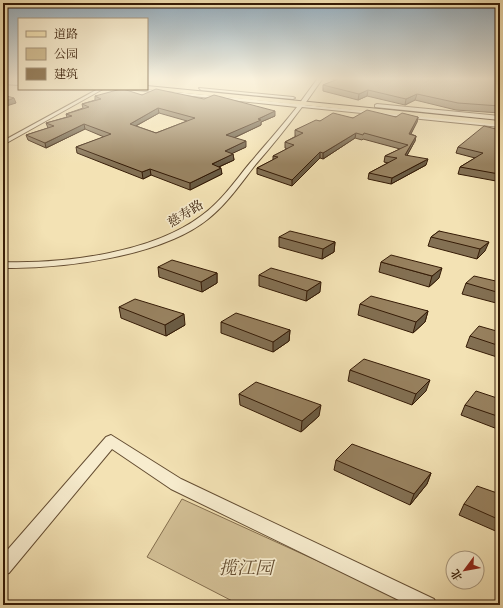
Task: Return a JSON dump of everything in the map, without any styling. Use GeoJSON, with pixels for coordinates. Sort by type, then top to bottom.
{"type":"FeatureCollection","features":[{"type":"Feature","properties":{"kind":"main road"},"geometry":{"type":"LineString","coordinates":[[341,106],[500,124]]}},
{"type":"Feature","properties":{"kind":"main road"},"geometry":{"type":"LineString","coordinates":[[352,106],[500,119]]}},
{"type":"Feature","properties":{"kind":"street"},"geometry":{"type":"LineString","coordinates":[[3,138],[62,106]]}},
{"type":"Feature","properties":{"kind":"street"},"geometry":{"type":"LineString","coordinates":[[3,142],[69,106]]}},
{"type":"Feature","properties":{"kind":"street","name":"慈寿路"},"geometry":{"type":"LineString","coordinates":[[3,259],[51,259],[98,252],[140,242],[177,227],[209,207],[297,106]]}},
{"type":"Feature","properties":{"kind":"street","name":"慈寿路"},"geometry":{"type":"LineString","coordinates":[[3,265],[48,264],[106,256],[134,248],[184,230],[203,219],[224,199],[298,106]]}},
{"type":"Feature","properties":{"kind":"street"},"geometry":{"type":"LineString","coordinates":[[3,567],[111,441],[176,484],[428,605]]}},
{"type":"Feature","properties":{"kind":"green space","name":"揽江园"},"geometry":{"type":"Polygon","coordinates":[[[182,499],[414,605],[240,605],[147,557],[182,499]]]}},
{"type":"Feature","properties":{"kind":"building"},"geometry":{"type":"Polygon","coordinates":[[[88,106],[257,106],[275,111],[258,119],[261,120],[226,135],[246,141],[225,151],[233,154],[212,164],[221,168],[190,183],[150,169],[142,172],[76,147],[111,134],[84,124],[45,143],[26,135],[54,126],[46,123],[72,116],[66,114],[89,107],[88,106]],[[158,108],[130,124],[156,133],[195,118],[158,108]]]}},
{"type":"Feature","properties":{"kind":"building"},"geometry":{"type":"Polygon","coordinates":[[[367,110],[396,117],[402,113],[418,117],[409,134],[416,136],[405,155],[428,159],[392,178],[369,173],[397,158],[385,156],[408,145],[364,133],[363,135],[356,133],[323,153],[320,152],[292,180],[257,168],[278,157],[273,156],[294,145],[285,142],[303,133],[295,130],[316,120],[320,121],[333,113],[353,118],[367,110]]]}},
{"type":"Feature","properties":{"kind":"building"},"geometry":{"type":"Polygon","coordinates":[[[484,126],[500,130],[500,174],[460,167],[483,153],[458,147],[484,126]]]}},
{"type":"Feature","properties":{"kind":"building"},"geometry":{"type":"Polygon","coordinates":[[[290,231],[335,242],[323,249],[279,237],[290,231]]]}},
{"type":"Feature","properties":{"kind":"building"},"geometry":{"type":"Polygon","coordinates":[[[439,231],[489,242],[480,249],[431,237],[439,231]]]}},
{"type":"Feature","properties":{"kind":"building"},"geometry":{"type":"Polygon","coordinates":[[[391,255],[442,268],[432,276],[381,262],[391,255]]]}},
{"type":"Feature","properties":{"kind":"building"},"geometry":{"type":"Polygon","coordinates":[[[172,260],[217,273],[201,282],[158,267],[172,260]]]}},
{"type":"Feature","properties":{"kind":"building"},"geometry":{"type":"Polygon","coordinates":[[[271,268],[321,282],[307,291],[259,275],[271,268]]]}},
{"type":"Feature","properties":{"kind":"building"},"geometry":{"type":"Polygon","coordinates":[[[474,276],[500,282],[500,293],[466,283],[474,276]]]}},
{"type":"Feature","properties":{"kind":"building"},"geometry":{"type":"Polygon","coordinates":[[[371,296],[428,311],[416,322],[360,304],[371,296]]]}},
{"type":"Feature","properties":{"kind":"building"},"geometry":{"type":"Polygon","coordinates":[[[135,299],[184,314],[165,325],[119,307],[135,299]]]}},
{"type":"Feature","properties":{"kind":"building"},"geometry":{"type":"Polygon","coordinates":[[[236,313],[290,330],[273,342],[221,322],[236,313]]]}},
{"type":"Feature","properties":{"kind":"building"},"geometry":{"type":"Polygon","coordinates":[[[479,326],[500,332],[500,346],[470,336],[479,326]]]}},
{"type":"Feature","properties":{"kind":"building"},"geometry":{"type":"Polygon","coordinates":[[[364,359],[430,380],[416,394],[350,370],[364,359]]]}},
{"type":"Feature","properties":{"kind":"building"},"geometry":{"type":"Polygon","coordinates":[[[256,382],[321,405],[302,421],[239,394],[256,382]]]}},
{"type":"Feature","properties":{"kind":"building"},"geometry":{"type":"Polygon","coordinates":[[[476,391],[500,399],[500,417],[465,405],[476,391]]]}},
{"type":"Feature","properties":{"kind":"building"},"geometry":{"type":"Polygon","coordinates":[[[352,444],[431,473],[414,494],[336,460],[352,444]]]}},
{"type":"Feature","properties":{"kind":"building"},"geometry":{"type":"Polygon","coordinates":[[[477,486],[500,494],[500,520],[464,504],[477,486]]]}}]}
